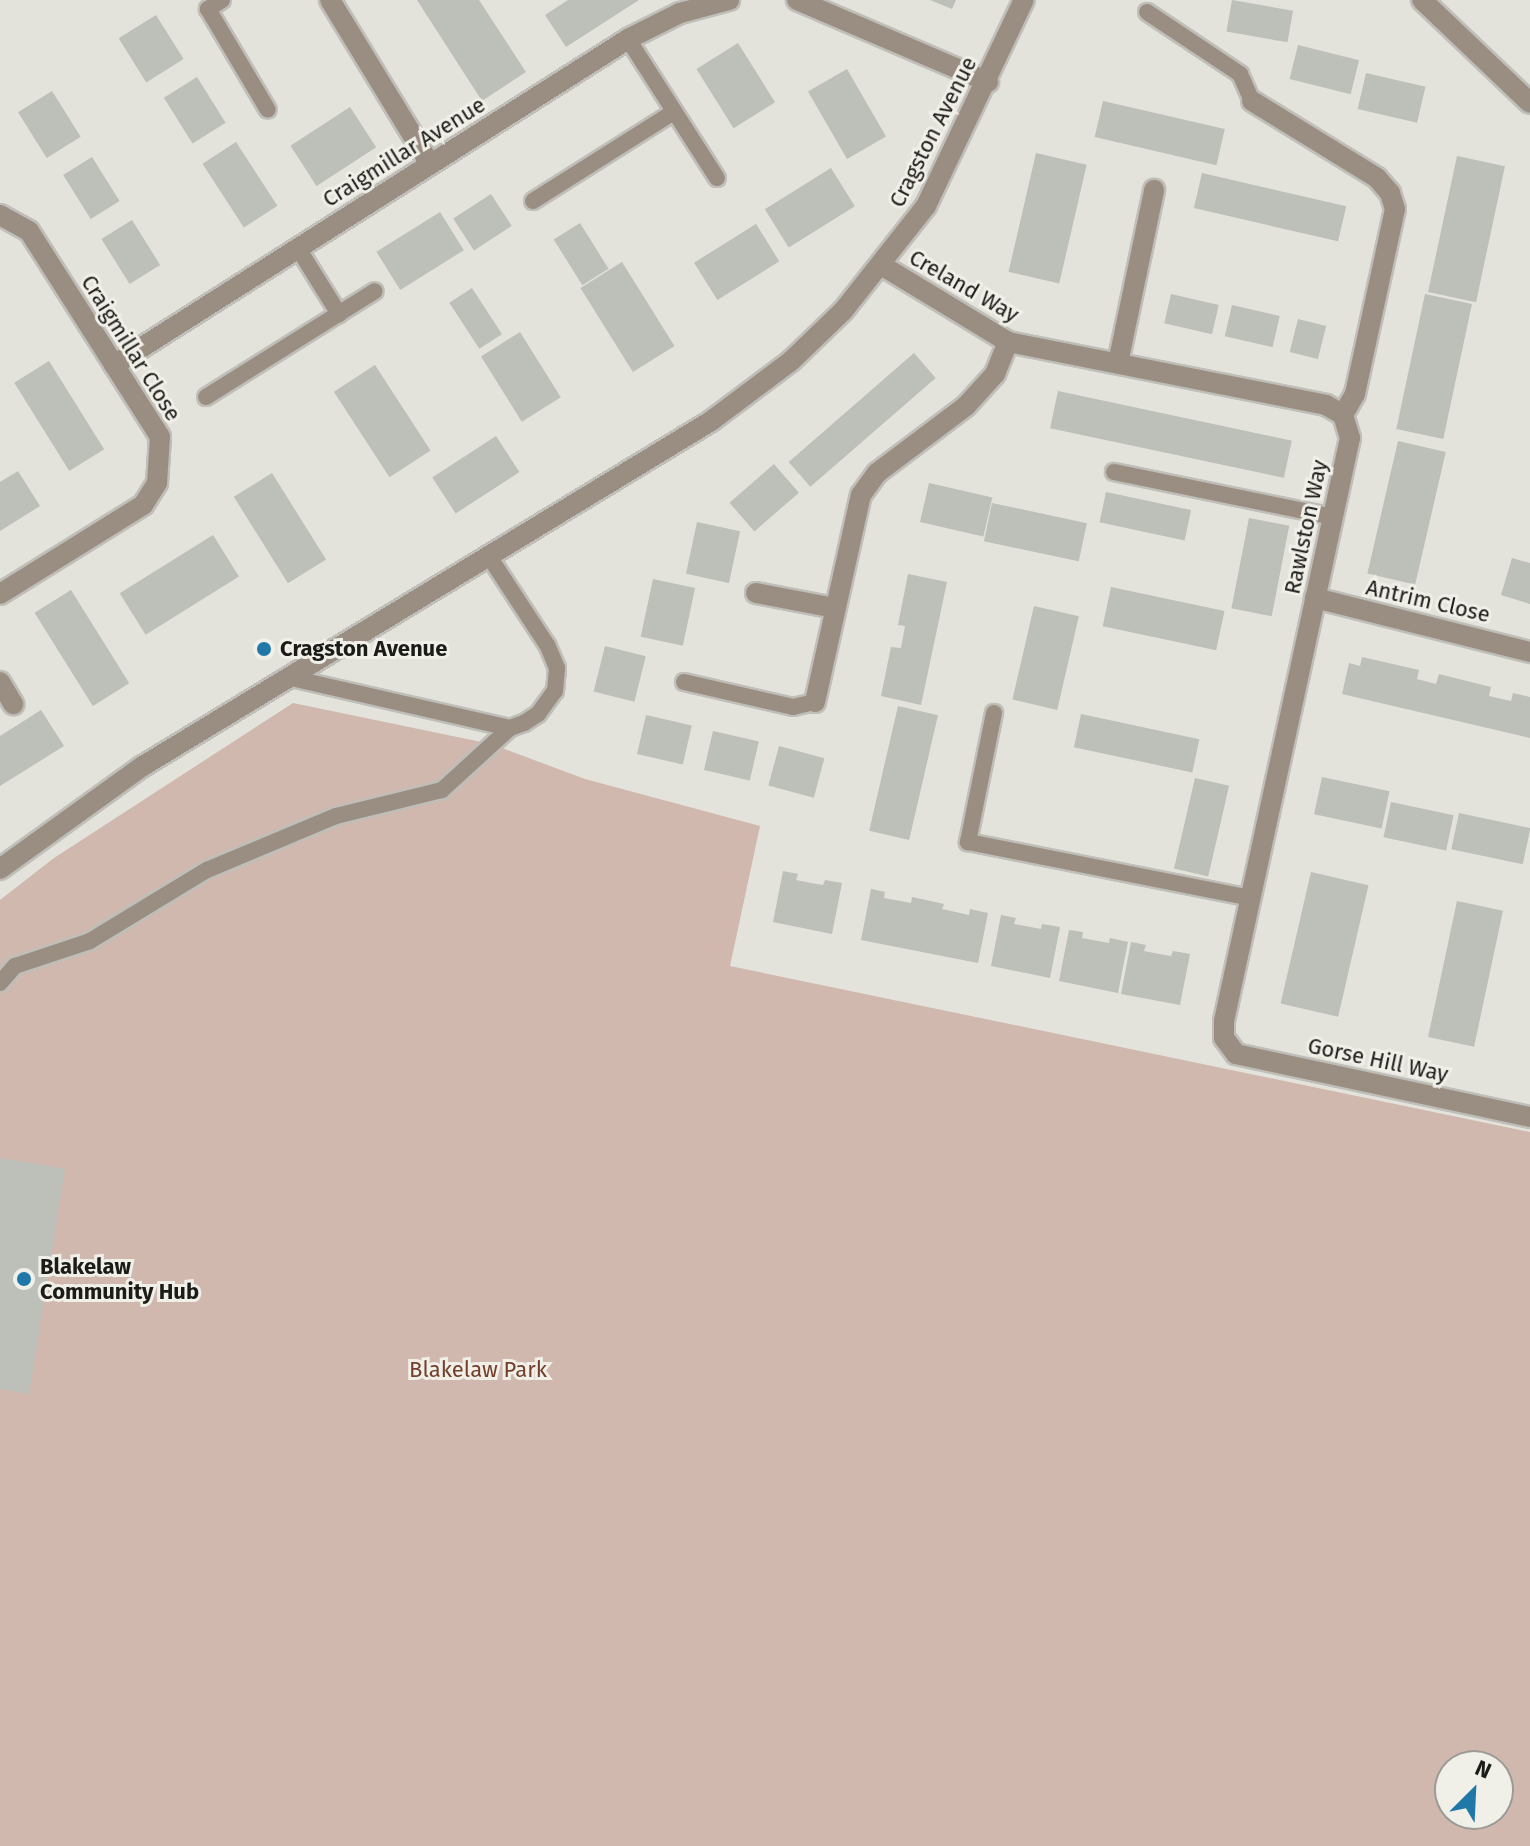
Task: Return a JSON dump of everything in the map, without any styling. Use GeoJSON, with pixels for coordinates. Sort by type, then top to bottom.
{"type":"FeatureCollection","features":[{"type":"Feature","properties":{"kind":"street"},"geometry":{"type":"LineString","coordinates":[[330,0],[430,164]]}},
{"type":"Feature","properties":{"kind":"street","name":"Craigmillar Avenue"},"geometry":{"type":"LineString","coordinates":[[114,365],[628,39],[680,13],[729,0]]}},
{"type":"Feature","properties":{"kind":"street"},"geometry":{"type":"LineString","coordinates":[[797,0],[988,82]]}},
{"type":"Feature","properties":{"kind":"street","name":"Cragston Avenue"},"geometry":{"type":"LineString","coordinates":[[0,869],[143,766],[711,421],[791,361],[843,311],[926,206],[988,82],[1024,0]]}},
{"type":"Feature","properties":{"kind":"street"},"geometry":{"type":"LineString","coordinates":[[1422,0],[1530,103]]}},
{"type":"Feature","properties":{"kind":"street","name":"Rawlston Way"},"geometry":{"type":"LineString","coordinates":[[1224,1038],[1224,1021],[1350,438],[1343,415],[1355,394],[1395,209],[1390,193],[1377,178],[1252,101]]}},
{"type":"Feature","properties":{"kind":"street"},"geometry":{"type":"LineString","coordinates":[[1118,363],[1154,190]]}},
{"type":"Feature","properties":{"kind":"street","name":"Craigmillar Close"},"geometry":{"type":"LineString","coordinates":[[0,215],[29,231],[160,437],[157,483],[143,505],[0,594]]}},
{"type":"Feature","properties":{"kind":"street","name":"Creland Way"},"geometry":{"type":"LineString","coordinates":[[881,265],[1008,342],[1326,405],[1343,415]]}},
{"type":"Feature","properties":{"kind":"street"},"geometry":{"type":"LineString","coordinates":[[815,702],[861,495],[877,473],[966,406],[995,374],[1008,342]]}},
{"type":"Feature","properties":{"kind":"street"},"geometry":{"type":"LineString","coordinates":[[756,593],[835,608]]}},
{"type":"Feature","properties":{"kind":"street","name":"Antrim Close"},"geometry":{"type":"LineString","coordinates":[[1315,598],[1530,652]]}},
{"type":"Feature","properties":{"kind":"street"},"geometry":{"type":"LineString","coordinates":[[0,682],[13,704]]}},
{"type":"Feature","properties":{"kind":"street","name":"Gorse Hill Way"},"geometry":{"type":"LineString","coordinates":[[1224,1038],[1236,1054],[1530,1117]]}},
{"type":"Feature","properties":{"kind":"lane"},"geometry":{"type":"LineString","coordinates":[[222,0],[208,9],[268,110]]}},
{"type":"Feature","properties":{"kind":"lane"},"geometry":{"type":"LineString","coordinates":[[1147,12],[1240,74],[1252,101]]}},
{"type":"Feature","properties":{"kind":"lane"},"geometry":{"type":"LineString","coordinates":[[628,39],[717,178]]}},
{"type":"Feature","properties":{"kind":"lane"},"geometry":{"type":"LineString","coordinates":[[533,201],[674,112]]}},
{"type":"Feature","properties":{"kind":"lane"},"geometry":{"type":"LineString","coordinates":[[298,248],[339,314]]}},
{"type":"Feature","properties":{"kind":"lane"},"geometry":{"type":"LineString","coordinates":[[206,397],[375,291]]}},
{"type":"Feature","properties":{"kind":"lane"},"geometry":{"type":"LineString","coordinates":[[1114,472],[1333,517]]}},
{"type":"Feature","properties":{"kind":"lane"},"geometry":{"type":"LineString","coordinates":[[0,983],[15,966],[90,941],[207,870],[336,816],[442,790],[510,728],[538,714],[555,691],[557,668],[547,645],[488,555]]}},
{"type":"Feature","properties":{"kind":"lane"},"geometry":{"type":"LineString","coordinates":[[287,677],[510,728]]}},
{"type":"Feature","properties":{"kind":"lane"},"geometry":{"type":"LineString","coordinates":[[684,682],[793,707],[815,702]]}},
{"type":"Feature","properties":{"kind":"lane"},"geometry":{"type":"LineString","coordinates":[[994,713],[968,842],[1250,898]]}},
{"type":"Feature","properties":{"kind":"green space","name":"Blakelaw Park"},"geometry":{"type":"Polygon","coordinates":[[[293,703],[491,744],[585,779],[760,826],[730,966],[1530,1132],[1530,1846],[0,1846],[0,900],[54,858],[293,703]]]}},
{"type":"Feature","properties":{"kind":"building"},"geometry":{"type":"Polygon","coordinates":[[[417,0],[479,0],[526,72],[482,101],[417,0]]]}},
{"type":"Feature","properties":{"kind":"building"},"geometry":{"type":"Polygon","coordinates":[[[568,0],[639,0],[566,47],[545,15],[568,0]]]}},
{"type":"Feature","properties":{"kind":"building"},"geometry":{"type":"Polygon","coordinates":[[[930,0],[956,0],[952,9],[930,0]]]}},
{"type":"Feature","properties":{"kind":"building"},"geometry":{"type":"Polygon","coordinates":[[[1232,0],[1293,11],[1288,42],[1226,32],[1232,0]]]}},
{"type":"Feature","properties":{"kind":"building"},"geometry":{"type":"Polygon","coordinates":[[[156,15],[184,59],[146,82],[119,38],[156,15]]]}},
{"type":"Feature","properties":{"kind":"building"},"geometry":{"type":"Polygon","coordinates":[[[738,43],[775,102],[734,128],[696,69],[738,43]]]}},
{"type":"Feature","properties":{"kind":"building"},"geometry":{"type":"Polygon","coordinates":[[[1298,45],[1359,60],[1351,94],[1290,79],[1298,45]]]}},
{"type":"Feature","properties":{"kind":"building"},"geometry":{"type":"Polygon","coordinates":[[[847,69],[886,137],[847,159],[808,92],[847,69]]]}},
{"type":"Feature","properties":{"kind":"building"},"geometry":{"type":"Polygon","coordinates":[[[1366,73],[1425,87],[1417,123],[1358,109],[1366,73]]]}},
{"type":"Feature","properties":{"kind":"building"},"geometry":{"type":"Polygon","coordinates":[[[197,77],[226,123],[193,143],[164,98],[197,77]]]}},
{"type":"Feature","properties":{"kind":"building"},"geometry":{"type":"Polygon","coordinates":[[[52,91],[81,137],[47,158],[18,112],[52,91]]]}},
{"type":"Feature","properties":{"kind":"building"},"geometry":{"type":"Polygon","coordinates":[[[1103,101],[1225,129],[1216,165],[1095,137],[1103,101]]]}},
{"type":"Feature","properties":{"kind":"building"},"geometry":{"type":"Polygon","coordinates":[[[350,107],[376,147],[317,186],[290,146],[350,107]]]}},
{"type":"Feature","properties":{"kind":"building"},"geometry":{"type":"Polygon","coordinates":[[[236,142],[277,206],[244,228],[202,164],[236,142]]]}},
{"type":"Feature","properties":{"kind":"building"},"geometry":{"type":"Polygon","coordinates":[[[1036,153],[1087,165],[1059,284],[1009,272],[1036,153]]]}},
{"type":"Feature","properties":{"kind":"building"},"geometry":{"type":"Polygon","coordinates":[[[1457,156],[1505,166],[1476,302],[1428,292],[1457,156]]]}},
{"type":"Feature","properties":{"kind":"building"},"geometry":{"type":"Polygon","coordinates":[[[92,157],[120,201],[91,219],[63,175],[92,157]]]}},
{"type":"Feature","properties":{"kind":"building"},"geometry":{"type":"Polygon","coordinates":[[[831,168],[855,206],[789,247],[765,209],[831,168]]]}},
{"type":"Feature","properties":{"kind":"building"},"geometry":{"type":"Polygon","coordinates":[[[1202,173],[1346,206],[1338,241],[1194,208],[1202,173]]]}},
{"type":"Feature","properties":{"kind":"building"},"geometry":{"type":"Polygon","coordinates":[[[491,194],[512,226],[474,250],[453,219],[491,194]]]}},
{"type":"Feature","properties":{"kind":"building"},"geometry":{"type":"Polygon","coordinates":[[[440,212],[464,250],[400,290],[376,252],[440,212]]]}},
{"type":"Feature","properties":{"kind":"building"},"geometry":{"type":"Polygon","coordinates":[[[132,220],[160,265],[130,284],[101,239],[132,220]]]}},
{"type":"Feature","properties":{"kind":"building"},"geometry":{"type":"Polygon","coordinates":[[[580,223],[609,269],[582,285],[554,239],[580,223]]]}},
{"type":"Feature","properties":{"kind":"building"},"geometry":{"type":"Polygon","coordinates":[[[756,224],[779,261],[717,300],[694,263],[756,224]]]}},
{"type":"Feature","properties":{"kind":"building"},"geometry":{"type":"Polygon","coordinates":[[[622,262],[674,346],[633,372],[580,288],[622,262]]]}},
{"type":"Feature","properties":{"kind":"building"},"geometry":{"type":"Polygon","coordinates":[[[472,288],[502,334],[479,349],[449,303],[472,288]]]}},
{"type":"Feature","properties":{"kind":"building"},"geometry":{"type":"Polygon","coordinates":[[[1171,294],[1219,305],[1212,334],[1164,323],[1171,294]]]}},
{"type":"Feature","properties":{"kind":"building"},"geometry":{"type":"Polygon","coordinates":[[[1425,294],[1472,304],[1443,439],[1396,429],[1425,294]]]}},
{"type":"Feature","properties":{"kind":"building"},"geometry":{"type":"Polygon","coordinates":[[[1232,305],[1280,316],[1273,347],[1225,336],[1232,305]]]}},
{"type":"Feature","properties":{"kind":"building"},"geometry":{"type":"Polygon","coordinates":[[[1298,319],[1326,326],[1318,359],[1290,352],[1298,319]]]}},
{"type":"Feature","properties":{"kind":"building"},"geometry":{"type":"Polygon","coordinates":[[[520,332],[561,397],[522,422],[481,356],[520,332]]]}},
{"type":"Feature","properties":{"kind":"building"},"geometry":{"type":"Polygon","coordinates":[[[914,353],[936,378],[810,487],[789,462],[914,353]]]}},
{"type":"Feature","properties":{"kind":"building"},"geometry":{"type":"Polygon","coordinates":[[[49,361],[104,449],[69,471],[14,383],[49,361]]]}},
{"type":"Feature","properties":{"kind":"building"},"geometry":{"type":"Polygon","coordinates":[[[375,365],[431,451],[389,477],[334,392],[375,365]]]}},
{"type":"Feature","properties":{"kind":"building"},"geometry":{"type":"Polygon","coordinates":[[[1058,391],[1292,441],[1284,478],[1050,428],[1058,391]]]}},
{"type":"Feature","properties":{"kind":"building"},"geometry":{"type":"Polygon","coordinates":[[[496,436],[519,472],[456,513],[432,477],[496,436]]]}},
{"type":"Feature","properties":{"kind":"building"},"geometry":{"type":"Polygon","coordinates":[[[1398,441],[1446,452],[1415,585],[1367,574],[1398,441]]]}},
{"type":"Feature","properties":{"kind":"building"},"geometry":{"type":"Polygon","coordinates":[[[774,464],[799,493],[754,531],[729,503],[774,464]]]}},
{"type":"Feature","properties":{"kind":"building"},"geometry":{"type":"Polygon","coordinates":[[[18,471],[40,506],[0,531],[0,482],[18,471]]]}},
{"type":"Feature","properties":{"kind":"building"},"geometry":{"type":"Polygon","coordinates":[[[272,473],[326,560],[288,583],[234,497],[272,473]]]}},
{"type":"Feature","properties":{"kind":"building"},"geometry":{"type":"Polygon","coordinates":[[[929,483],[992,498],[983,537],[920,522],[929,483]]]}},
{"type":"Feature","properties":{"kind":"building"},"geometry":{"type":"Polygon","coordinates":[[[1106,492],[1191,510],[1185,540],[1100,522],[1106,492]]]}},
{"type":"Feature","properties":{"kind":"building"},"geometry":{"type":"Polygon","coordinates":[[[992,503],[1087,523],[1079,561],[984,541],[992,503]]]}},
{"type":"Feature","properties":{"kind":"building"},"geometry":{"type":"Polygon","coordinates":[[[1249,518],[1289,526],[1272,616],[1231,608],[1249,518]]]}},
{"type":"Feature","properties":{"kind":"building"},"geometry":{"type":"Polygon","coordinates":[[[697,522],[740,531],[729,583],[686,574],[697,522]]]}},
{"type":"Feature","properties":{"kind":"building"},"geometry":{"type":"Polygon","coordinates":[[[213,535],[239,577],[146,635],[120,593],[213,535]]]}},
{"type":"Feature","properties":{"kind":"building"},"geometry":{"type":"Polygon","coordinates":[[[1512,558],[1530,563],[1530,604],[1501,595],[1512,558]]]}},
{"type":"Feature","properties":{"kind":"building"},"geometry":{"type":"Polygon","coordinates":[[[908,574],[947,582],[921,705],[881,696],[891,647],[901,648],[905,626],[898,625],[908,574]]]}},
{"type":"Feature","properties":{"kind":"building"},"geometry":{"type":"Polygon","coordinates":[[[653,579],[695,588],[683,646],[641,637],[653,579]]]}},
{"type":"Feature","properties":{"kind":"building"},"geometry":{"type":"Polygon","coordinates":[[[1111,587],[1224,611],[1216,650],[1103,626],[1111,587]]]}},
{"type":"Feature","properties":{"kind":"building"},"geometry":{"type":"Polygon","coordinates":[[[71,590],[129,683],[93,706],[35,613],[71,590]]]}},
{"type":"Feature","properties":{"kind":"building"},"geometry":{"type":"Polygon","coordinates":[[[1034,606],[1079,616],[1057,710],[1012,700],[1034,606]]]}},
{"type":"Feature","properties":{"kind":"building"},"geometry":{"type":"Polygon","coordinates":[[[605,646],[646,656],[634,702],[594,692],[605,646]]]}},
{"type":"Feature","properties":{"kind":"building"},"geometry":{"type":"Polygon","coordinates":[[[1362,657],[1419,670],[1417,679],[1436,684],[1439,674],[1491,687],[1489,696],[1511,701],[1513,693],[1530,697],[1530,738],[1342,694],[1349,663],[1360,666],[1362,657]]]}},
{"type":"Feature","properties":{"kind":"building"},"geometry":{"type":"Polygon","coordinates":[[[898,706],[938,715],[909,840],[869,831],[898,706]]]}},
{"type":"Feature","properties":{"kind":"building"},"geometry":{"type":"Polygon","coordinates":[[[41,710],[64,746],[0,786],[0,736],[41,710]]]}},
{"type":"Feature","properties":{"kind":"building"},"geometry":{"type":"Polygon","coordinates":[[[1081,714],[1199,739],[1192,772],[1074,747],[1081,714]]]}},
{"type":"Feature","properties":{"kind":"building"},"geometry":{"type":"Polygon","coordinates":[[[646,715],[692,726],[683,765],[637,754],[646,715]]]}},
{"type":"Feature","properties":{"kind":"building"},"geometry":{"type":"Polygon","coordinates":[[[713,731],[759,742],[750,781],[704,770],[713,731]]]}},
{"type":"Feature","properties":{"kind":"building"},"geometry":{"type":"Polygon","coordinates":[[[779,746],[824,758],[814,798],[768,786],[779,746]]]}},
{"type":"Feature","properties":{"kind":"building"},"geometry":{"type":"Polygon","coordinates":[[[1322,777],[1389,791],[1382,829],[1314,814],[1322,777]]]}},
{"type":"Feature","properties":{"kind":"building"},"geometry":{"type":"Polygon","coordinates":[[[1195,778],[1229,786],[1208,876],[1174,869],[1195,778]]]}},
{"type":"Feature","properties":{"kind":"building"},"geometry":{"type":"Polygon","coordinates":[[[1391,802],[1454,815],[1446,851],[1384,837],[1391,802]]]}},
{"type":"Feature","properties":{"kind":"building"},"geometry":{"type":"Polygon","coordinates":[[[1459,813],[1530,828],[1523,864],[1451,849],[1459,813]]]}},
{"type":"Feature","properties":{"kind":"building"},"geometry":{"type":"Polygon","coordinates":[[[783,871],[798,874],[796,880],[823,885],[825,880],[842,883],[832,934],[773,922],[783,871]]]}},
{"type":"Feature","properties":{"kind":"building"},"geometry":{"type":"Polygon","coordinates":[[[1311,872],[1368,885],[1338,1017],[1281,1004],[1311,872]]]}},
{"type":"Feature","properties":{"kind":"building"},"geometry":{"type":"Polygon","coordinates":[[[871,889],[885,892],[884,898],[911,903],[912,897],[944,904],[942,909],[969,915],[970,909],[988,913],[978,963],[861,940],[871,889]]]}},
{"type":"Feature","properties":{"kind":"building"},"geometry":{"type":"Polygon","coordinates":[[[1457,901],[1503,911],[1474,1047],[1428,1037],[1457,901]]]}},
{"type":"Feature","properties":{"kind":"building"},"geometry":{"type":"Polygon","coordinates":[[[1001,915],[1016,918],[1014,924],[1041,929],[1042,924],[1060,927],[1050,978],[991,966],[1001,915]]]}},
{"type":"Feature","properties":{"kind":"building"},"geometry":{"type":"Polygon","coordinates":[[[1069,930],[1083,932],[1082,938],[1109,943],[1110,938],[1128,942],[1118,993],[1059,981],[1069,930]]]}},
{"type":"Feature","properties":{"kind":"building"},"geometry":{"type":"Polygon","coordinates":[[[1131,942],[1146,945],[1144,951],[1171,956],[1173,951],[1190,954],[1180,1005],[1121,994],[1131,942]]]}},
{"type":"Feature","properties":{"kind":"building","name":"Blakelaw Community Hub"},"geometry":{"type":"Polygon","coordinates":[[[0,1158],[65,1169],[29,1394],[0,1389],[0,1158]]]}},
{"type":"Feature","properties":{"kind":"place","name":"Cragston Avenue"},"geometry":{"type":"Point","coordinates":[264,649]}},
{"type":"Feature","properties":{"kind":"place","name":"Blakelaw Community Hub"},"geometry":{"type":"Point","coordinates":[24,1279]}}]}
